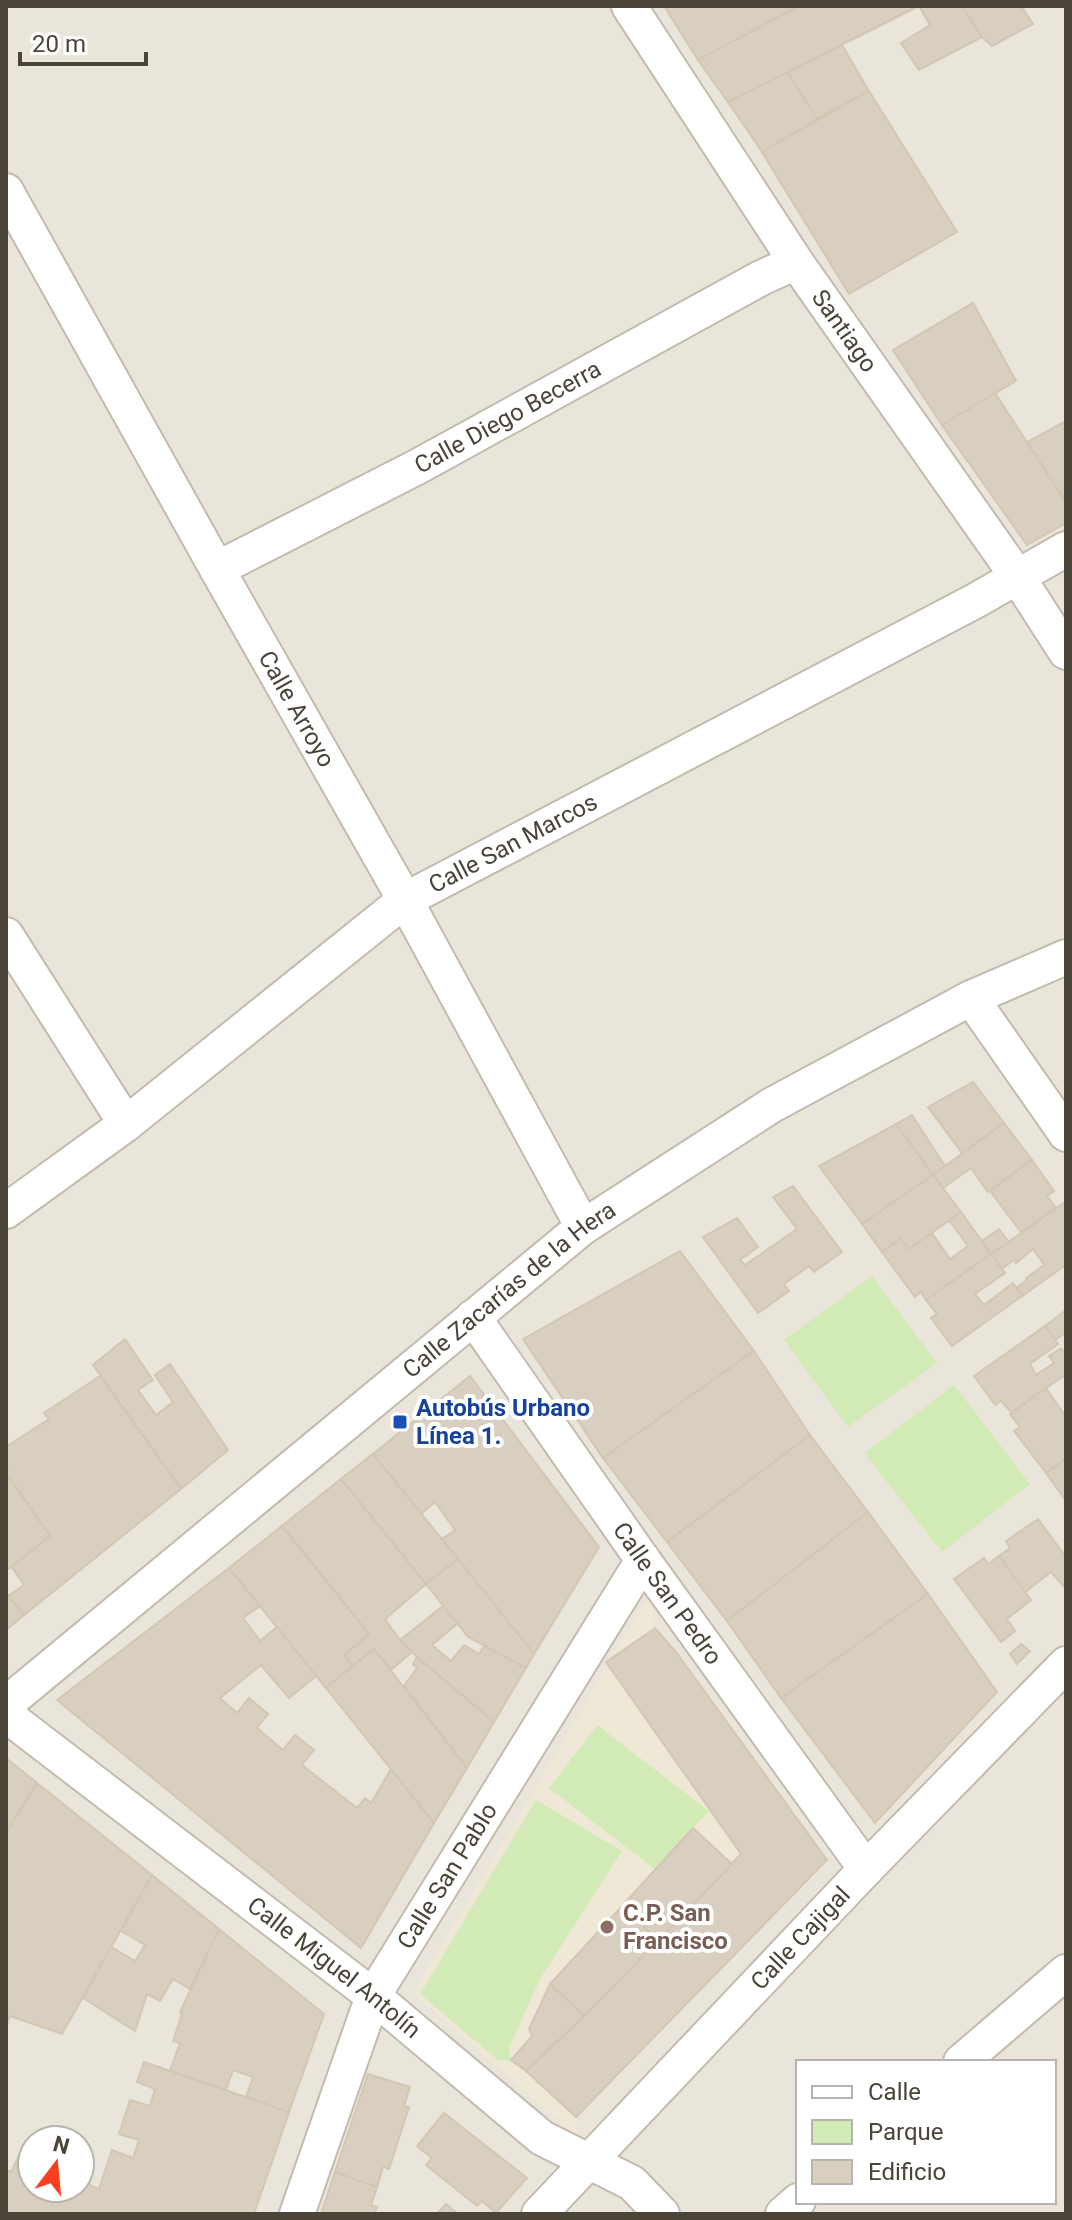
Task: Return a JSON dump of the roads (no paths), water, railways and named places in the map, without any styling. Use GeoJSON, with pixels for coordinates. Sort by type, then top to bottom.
{"type":"FeatureCollection","features":[{"type":"Feature","properties":{"kind":"street","name":"Santiago"},"geometry":{"type":"LineString","coordinates":[[629,6],[796,262],[1017,576],[1066,652]]}},
{"type":"Feature","properties":{"kind":"street","name":"Calle Arroyo"},"geometry":{"type":"LineString","coordinates":[[6,191],[405,900],[583,1227]]}},
{"type":"Feature","properties":{"kind":"street","name":"Calle Diego Becerra"},"geometry":{"type":"LineString","coordinates":[[217,569],[417,467],[761,278],[796,262]]}},
{"type":"Feature","properties":{"kind":"street","name":"Calle San Marcos"},"geometry":{"type":"LineString","coordinates":[[6,1211],[126,1124],[405,900],[975,601],[1066,549]]}},
{"type":"Feature","properties":{"kind":"street"},"geometry":{"type":"LineString","coordinates":[[6,935],[126,1124]]}},
{"type":"Feature","properties":{"kind":"street","name":"Calle Zacarías de la Hera"},"geometry":{"type":"LineString","coordinates":[[6,1704],[583,1227],[772,1105],[971,998],[1066,957]]}},
{"type":"Feature","properties":{"kind":"street"},"geometry":{"type":"LineString","coordinates":[[971,998],[1066,1134]]}},
{"type":"Feature","properties":{"kind":"street","name":"Calle San Pedro"},"geometry":{"type":"LineString","coordinates":[[473,1317],[643,1560],[866,1869]]}},
{"type":"Feature","properties":{"kind":"street","name":"Calle San Pablo"},"geometry":{"type":"LineString","coordinates":[[297,2214],[373,1996],[643,1560]]}},
{"type":"Feature","properties":{"kind":"street","name":"Calle Cajigal"},"geometry":{"type":"LineString","coordinates":[[539,2214],[866,1869],[1066,1664]]}},
{"type":"Feature","properties":{"kind":"street","name":"Calle Miguel Antolín"},"geometry":{"type":"LineString","coordinates":[[6,1715],[373,1996],[542,2138],[632,2183],[662,2214]]}},
{"type":"Feature","properties":{"kind":"street"},"geometry":{"type":"LineString","coordinates":[[963,2060],[1066,1972]]}},
{"type":"Feature","properties":{"kind":"place","name":"Autobús Urbano Línea 1."},"geometry":{"type":"Point","coordinates":[400,1422]}},
{"type":"Feature","properties":{"kind":"place","name":"C.P. San Francisco"},"geometry":{"type":"Point","coordinates":[607,1927]}}]}
